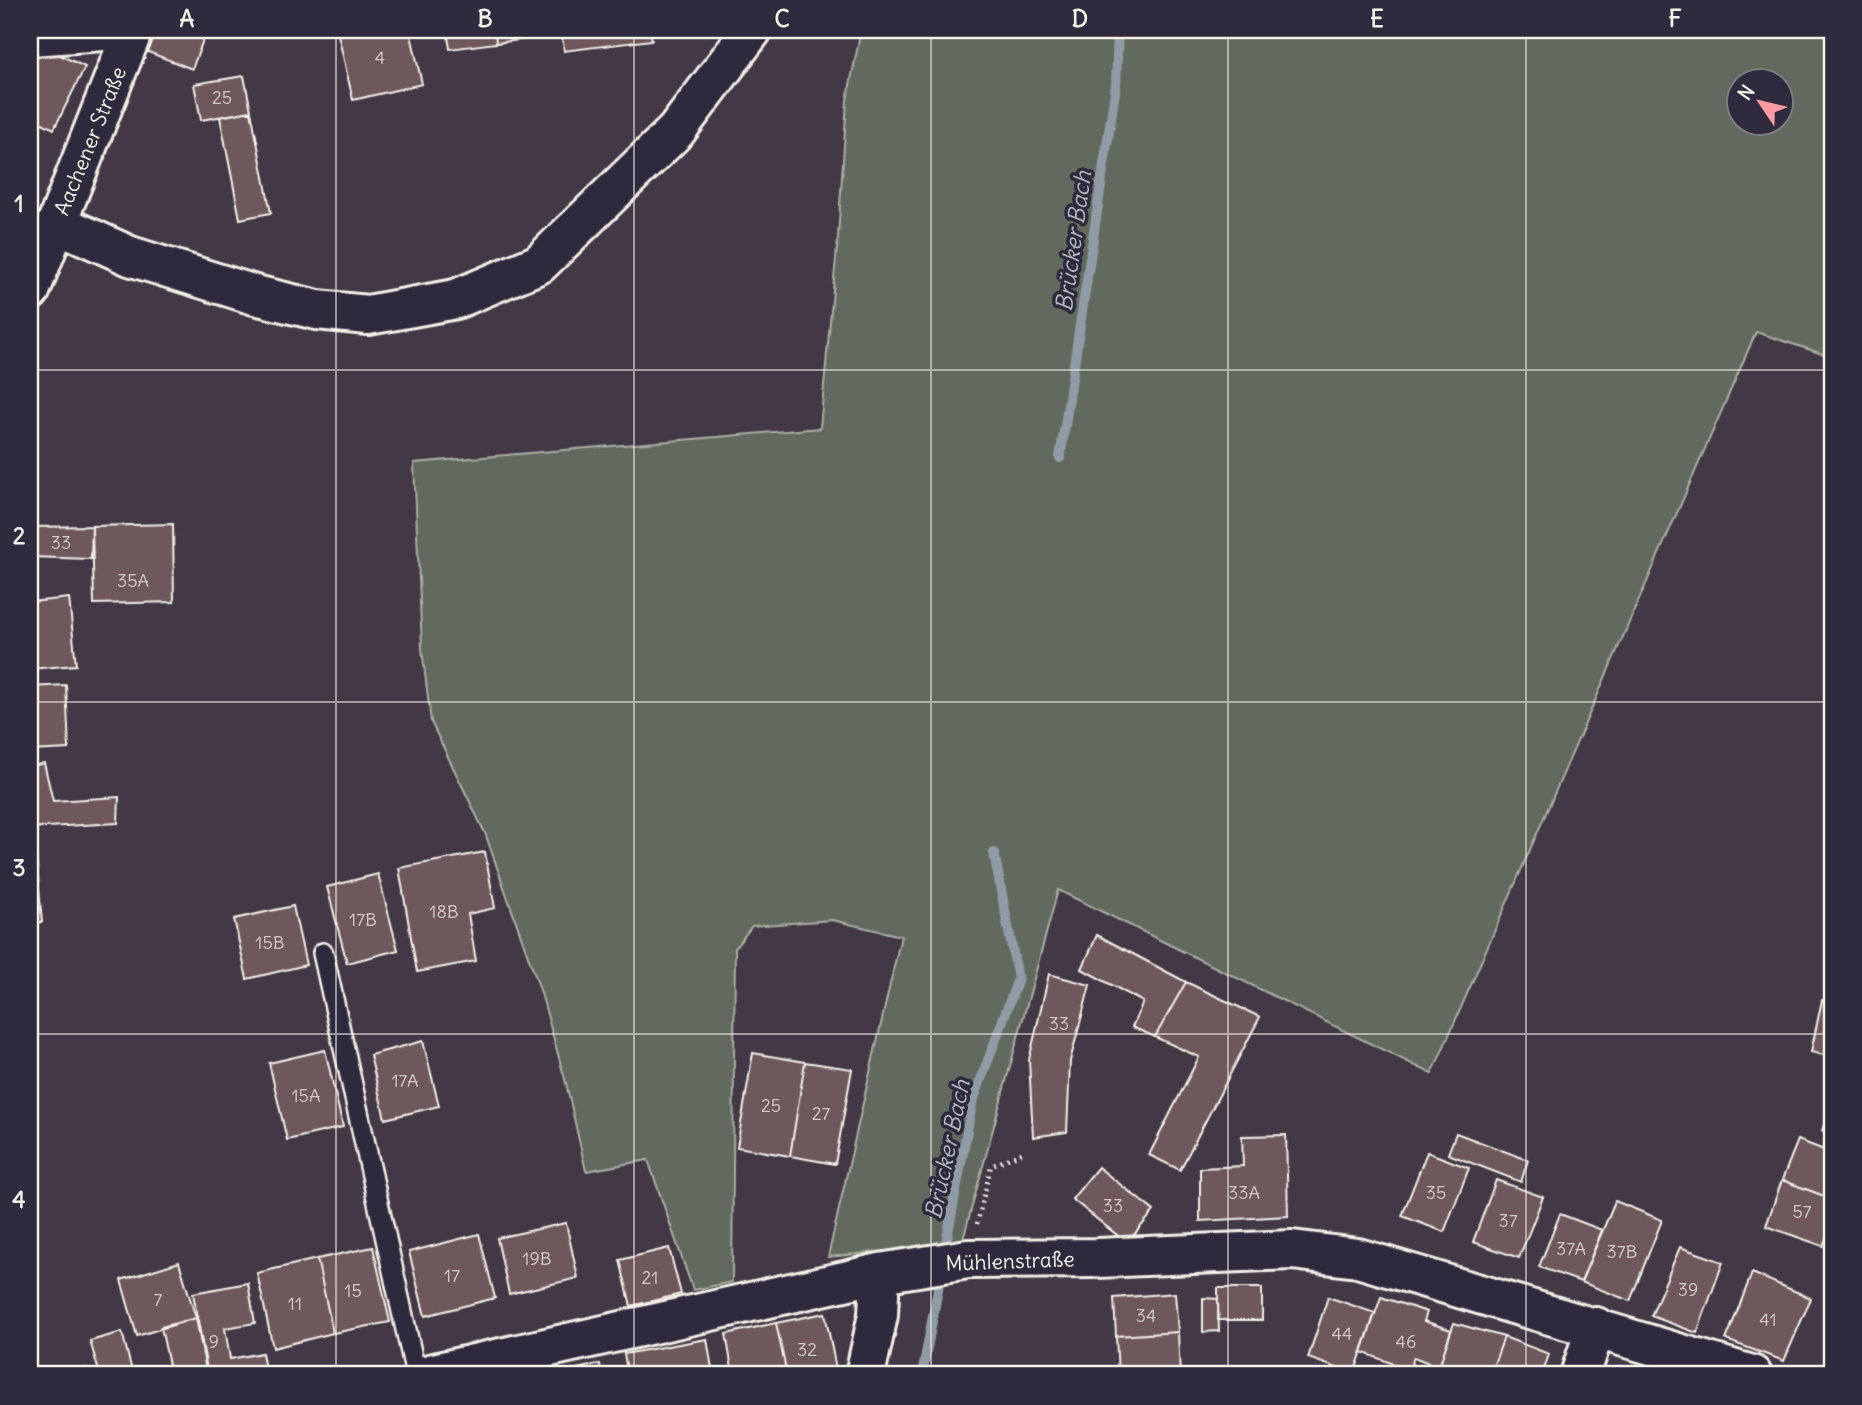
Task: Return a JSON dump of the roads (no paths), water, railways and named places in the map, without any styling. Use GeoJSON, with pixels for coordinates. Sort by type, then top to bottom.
{"type":"FeatureCollection","features":[{"type":"Feature","properties":{"kind":"street"},"geometry":{"type":"LineString","coordinates":[[30,37],[118,30]]}},
{"type":"Feature","properties":{"kind":"street","name":"Aachener Straße"},"geometry":{"type":"LineString","coordinates":[[30,290],[134,30]]}},
{"type":"Feature","properties":{"kind":"street"},"geometry":{"type":"LineString","coordinates":[[57,223],[130,256],[255,295],[317,310],[368,315],[456,299],[539,264],[676,131],[752,30]]}},
{"type":"Feature","properties":{"kind":"street","name":"Mühlenstraße"},"geometry":{"type":"LineString","coordinates":[[425,1375],[896,1270],[965,1259],[1097,1258],[1292,1250],[1358,1258],[1752,1375]]}},
{"type":"Feature","properties":{"kind":"street"},"geometry":{"type":"LineString","coordinates":[[865,1375],[877,1315],[896,1270]]}},
{"type":"Feature","properties":{"kind":"street"},"geometry":{"type":"LineString","coordinates":[[1580,1375],[1596,1327]]}},
{"type":"Feature","properties":{"kind":"lane"},"geometry":{"type":"LineString","coordinates":[[323,953],[416,1375]]}},
{"type":"Feature","properties":{"kind":"waterway","name":"Brücker Bach"},"geometry":{"type":"LineString","coordinates":[[1060,458],[1116,85],[1118,30]]}},
{"type":"Feature","properties":{"kind":"waterway","name":"Brücker Bach"},"geometry":{"type":"LineString","coordinates":[[944,1254],[972,1104],[1018,979],[994,853]]}},
{"type":"Feature","properties":{"kind":"waterway","name":"Brücker Bach"},"geometry":{"type":"LineString","coordinates":[[922,1375],[941,1273]]}}]}
